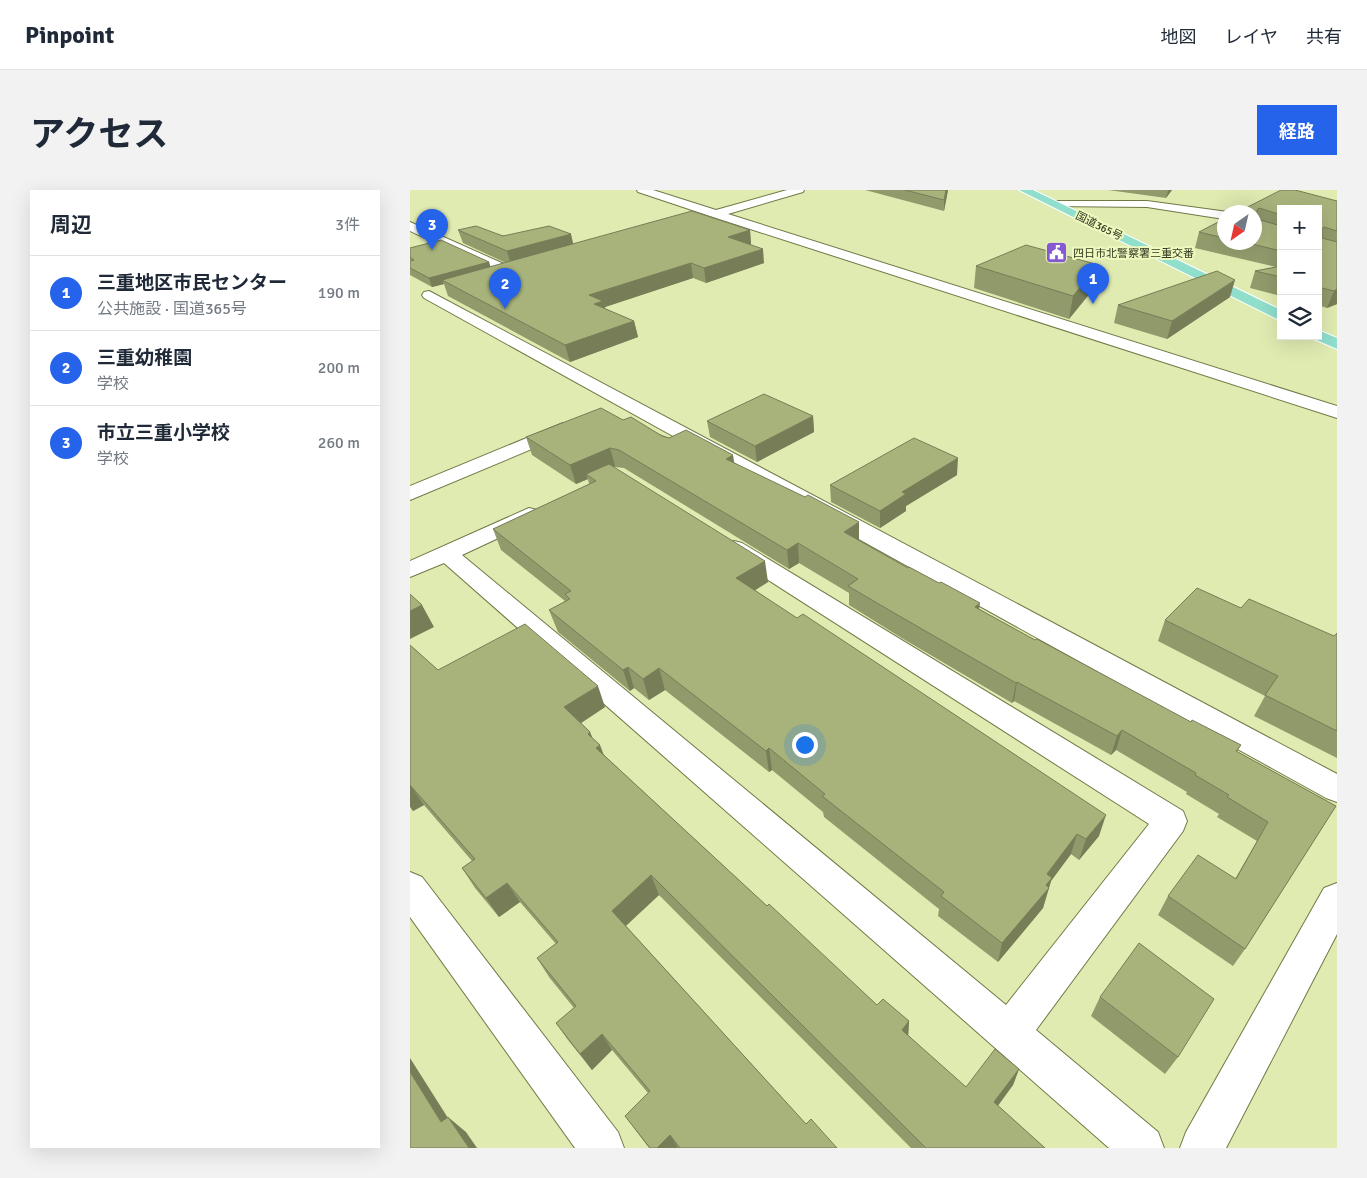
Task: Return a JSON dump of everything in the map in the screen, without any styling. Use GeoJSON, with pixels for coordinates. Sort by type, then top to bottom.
{"type":"FeatureCollection","features":[{"type":"Feature","properties":{"kind":"highway","name":"国道365号"},"geometry":{"type":"LineString","coordinates":[[1024,190],[1056,204],[1277,314]]}},
{"type":"Feature","properties":{"kind":"highway"},"geometry":{"type":"LineString","coordinates":[[1322,337],[1337,344]]}},
{"type":"Feature","properties":{"kind":"street"},"geometry":{"type":"LineString","coordinates":[[642,190],[1337,412]]}},
{"type":"Feature","properties":{"kind":"street"},"geometry":{"type":"LineString","coordinates":[[697,219],[799,190]]}},
{"type":"Feature","properties":{"kind":"street"},"geometry":{"type":"LineString","coordinates":[[1056,204],[1147,204],[1217,214]]}},
{"type":"Feature","properties":{"kind":"street"},"geometry":{"type":"LineString","coordinates":[[1072,212],[1160,212],[1217,221]]}},
{"type":"Feature","properties":{"kind":"street"},"geometry":{"type":"LineString","coordinates":[[410,226],[513,271],[491,277]]}},
{"type":"Feature","properties":{"kind":"street"},"geometry":{"type":"LineString","coordinates":[[431,294],[618,406],[1337,789]]}},
{"type":"Feature","properties":{"kind":"street"},"geometry":{"type":"LineString","coordinates":[[410,494],[582,422]]}},
{"type":"Feature","properties":{"kind":"street"},"geometry":{"type":"LineString","coordinates":[[410,570],[553,503]]}},
{"type":"Feature","properties":{"kind":"street"},"geometry":{"type":"LineString","coordinates":[[715,536],[1171,821],[1010,1033]]}},
{"type":"Feature","properties":{"kind":"street"},"geometry":{"type":"LineString","coordinates":[[446,553],[1010,1033],[1142,1148]]}},
{"type":"Feature","properties":{"kind":"street"},"geometry":{"type":"LineString","coordinates":[[410,888],[602,1148]]}},
{"type":"Feature","properties":{"kind":"street"},"geometry":{"type":"LineString","coordinates":[[1202,1148],[1337,898]]}},
{"type":"Feature","properties":{"kind":"building"},"geometry":{"type":"Polygon","coordinates":[[[905,190],[946,190],[944,200],[905,190]]]}},
{"type":"Feature","properties":{"kind":"building"},"geometry":{"type":"Polygon","coordinates":[[[1281,190],[1295,190],[1337,201],[1337,231],[1324,227],[1322,229],[1322,205],[1277,205],[1277,214],[1262,209],[1262,205],[1252,205],[1281,190]]]}},
{"type":"Feature","properties":{"kind":"building"},"geometry":{"type":"Polygon","coordinates":[[[692,211],[750,230],[728,237],[763,249],[704,268],[691,263],[589,295],[603,301],[594,304],[634,321],[565,345],[442,280],[692,211]]]}},
{"type":"Feature","properties":{"kind":"building"},"geometry":{"type":"Polygon","coordinates":[[[1262,220],[1277,225],[1277,250],[1262,246],[1262,220]]]}},
{"type":"Feature","properties":{"kind":"building"},"geometry":{"type":"Polygon","coordinates":[[[1217,223],[1217,236],[1199,232],[1217,223]]]}},
{"type":"Feature","properties":{"kind":"building"},"geometry":{"type":"Polygon","coordinates":[[[476,226],[503,236],[549,226],[571,234],[507,251],[458,230],[476,226]]]}},
{"type":"Feature","properties":{"kind":"building"},"geometry":{"type":"Polygon","coordinates":[[[1322,238],[1337,242],[1337,289],[1334,291],[1322,288],[1322,238]]]}},
{"type":"Feature","properties":{"kind":"building"},"geometry":{"type":"Polygon","coordinates":[[[441,240],[489,262],[429,278],[410,268],[410,261],[414,260],[410,257],[410,248],[441,240]]]}},
{"type":"Feature","properties":{"kind":"building"},"geometry":{"type":"Polygon","coordinates":[[[1026,245],[1099,265],[1073,296],[976,266],[1026,245]]]}},
{"type":"Feature","properties":{"kind":"building"},"geometry":{"type":"Polygon","coordinates":[[[1277,267],[1277,276],[1255,271],[1277,267]]]}},
{"type":"Feature","properties":{"kind":"building"},"geometry":{"type":"Polygon","coordinates":[[[1217,271],[1235,280],[1172,321],[1118,305],[1217,271]]]}},
{"type":"Feature","properties":{"kind":"building"},"geometry":{"type":"Polygon","coordinates":[[[764,394],[813,416],[755,446],[707,421],[764,394]]]}},
{"type":"Feature","properties":{"kind":"building"},"geometry":{"type":"Polygon","coordinates":[[[601,408],[623,420],[631,417],[662,436],[669,438],[686,430],[733,455],[726,459],[805,497],[808,495],[859,522],[844,532],[908,568],[939,583],[941,582],[980,603],[975,607],[1035,640],[1037,639],[1191,722],[1192,720],[1241,745],[1236,751],[1336,806],[1245,949],[1168,896],[1198,855],[1236,879],[1268,822],[1227,797],[1229,795],[1195,775],[1196,773],[1122,730],[1117,736],[1016,683],[848,586],[858,579],[798,543],[787,550],[619,450],[610,448],[570,465],[526,437],[601,408]]]}},
{"type":"Feature","properties":{"kind":"building"},"geometry":{"type":"Polygon","coordinates":[[[914,438],[958,458],[902,492],[906,494],[880,511],[830,485],[914,438]]]}},
{"type":"Feature","properties":{"kind":"building"},"geometry":{"type":"Polygon","coordinates":[[[609,464],[765,561],[736,578],[797,618],[803,614],[1106,815],[1086,839],[1077,834],[1047,874],[1052,878],[1046,885],[1049,888],[1002,943],[941,896],[944,892],[822,796],[825,794],[769,748],[766,751],[659,668],[643,679],[628,667],[623,670],[549,610],[570,599],[565,594],[571,591],[493,529],[596,481],[586,474],[609,464]]]}},
{"type":"Feature","properties":{"kind":"building"},"geometry":{"type":"Polygon","coordinates":[[[1197,588],[1241,608],[1249,599],[1334,636],[1337,633],[1337,731],[1265,695],[1278,676],[1165,620],[1197,588]]]}},
{"type":"Feature","properties":{"kind":"building"},"geometry":{"type":"Polygon","coordinates":[[[410,594],[422,605],[410,611],[410,594]]]}},
{"type":"Feature","properties":{"kind":"building"},"geometry":{"type":"Polygon","coordinates":[[[525,624],[598,686],[564,707],[590,732],[588,734],[600,745],[596,748],[767,906],[769,904],[877,1005],[883,999],[909,1021],[902,1030],[966,1087],[995,1049],[1019,1069],[994,1102],[1045,1148],[926,1148],[651,875],[612,911],[806,1124],[811,1119],[837,1148],[680,1148],[670,1135],[657,1148],[650,1148],[625,1116],[650,1091],[602,1034],[580,1054],[556,1023],[576,1006],[537,958],[558,942],[507,883],[486,898],[462,868],[475,859],[410,785],[410,645],[438,670],[525,624]]]}},
{"type":"Feature","properties":{"kind":"building"},"geometry":{"type":"Polygon","coordinates":[[[1139,943],[1214,999],[1178,1057],[1100,997],[1139,943]]]}},
{"type":"Feature","properties":{"kind":"building"},"geometry":{"type":"Polygon","coordinates":[[[410,1072],[441,1122],[448,1117],[469,1148],[410,1148],[410,1072]]]}},
{"type":"Feature","properties":{"kind":"place","name":"市立三重小学校"},"geometry":{"type":"Point","coordinates":[432,250]}},
{"type":"Feature","properties":{"kind":"place","name":"四日市北警察署三重交番"},"geometry":{"type":"Point","coordinates":[1057,253]}},
{"type":"Feature","properties":{"kind":"place","name":"三重地区市民センター"},"geometry":{"type":"Point","coordinates":[1093,304]}},
{"type":"Feature","properties":{"kind":"place","name":"三重幼稚園"},"geometry":{"type":"Point","coordinates":[505,309]}}]}
